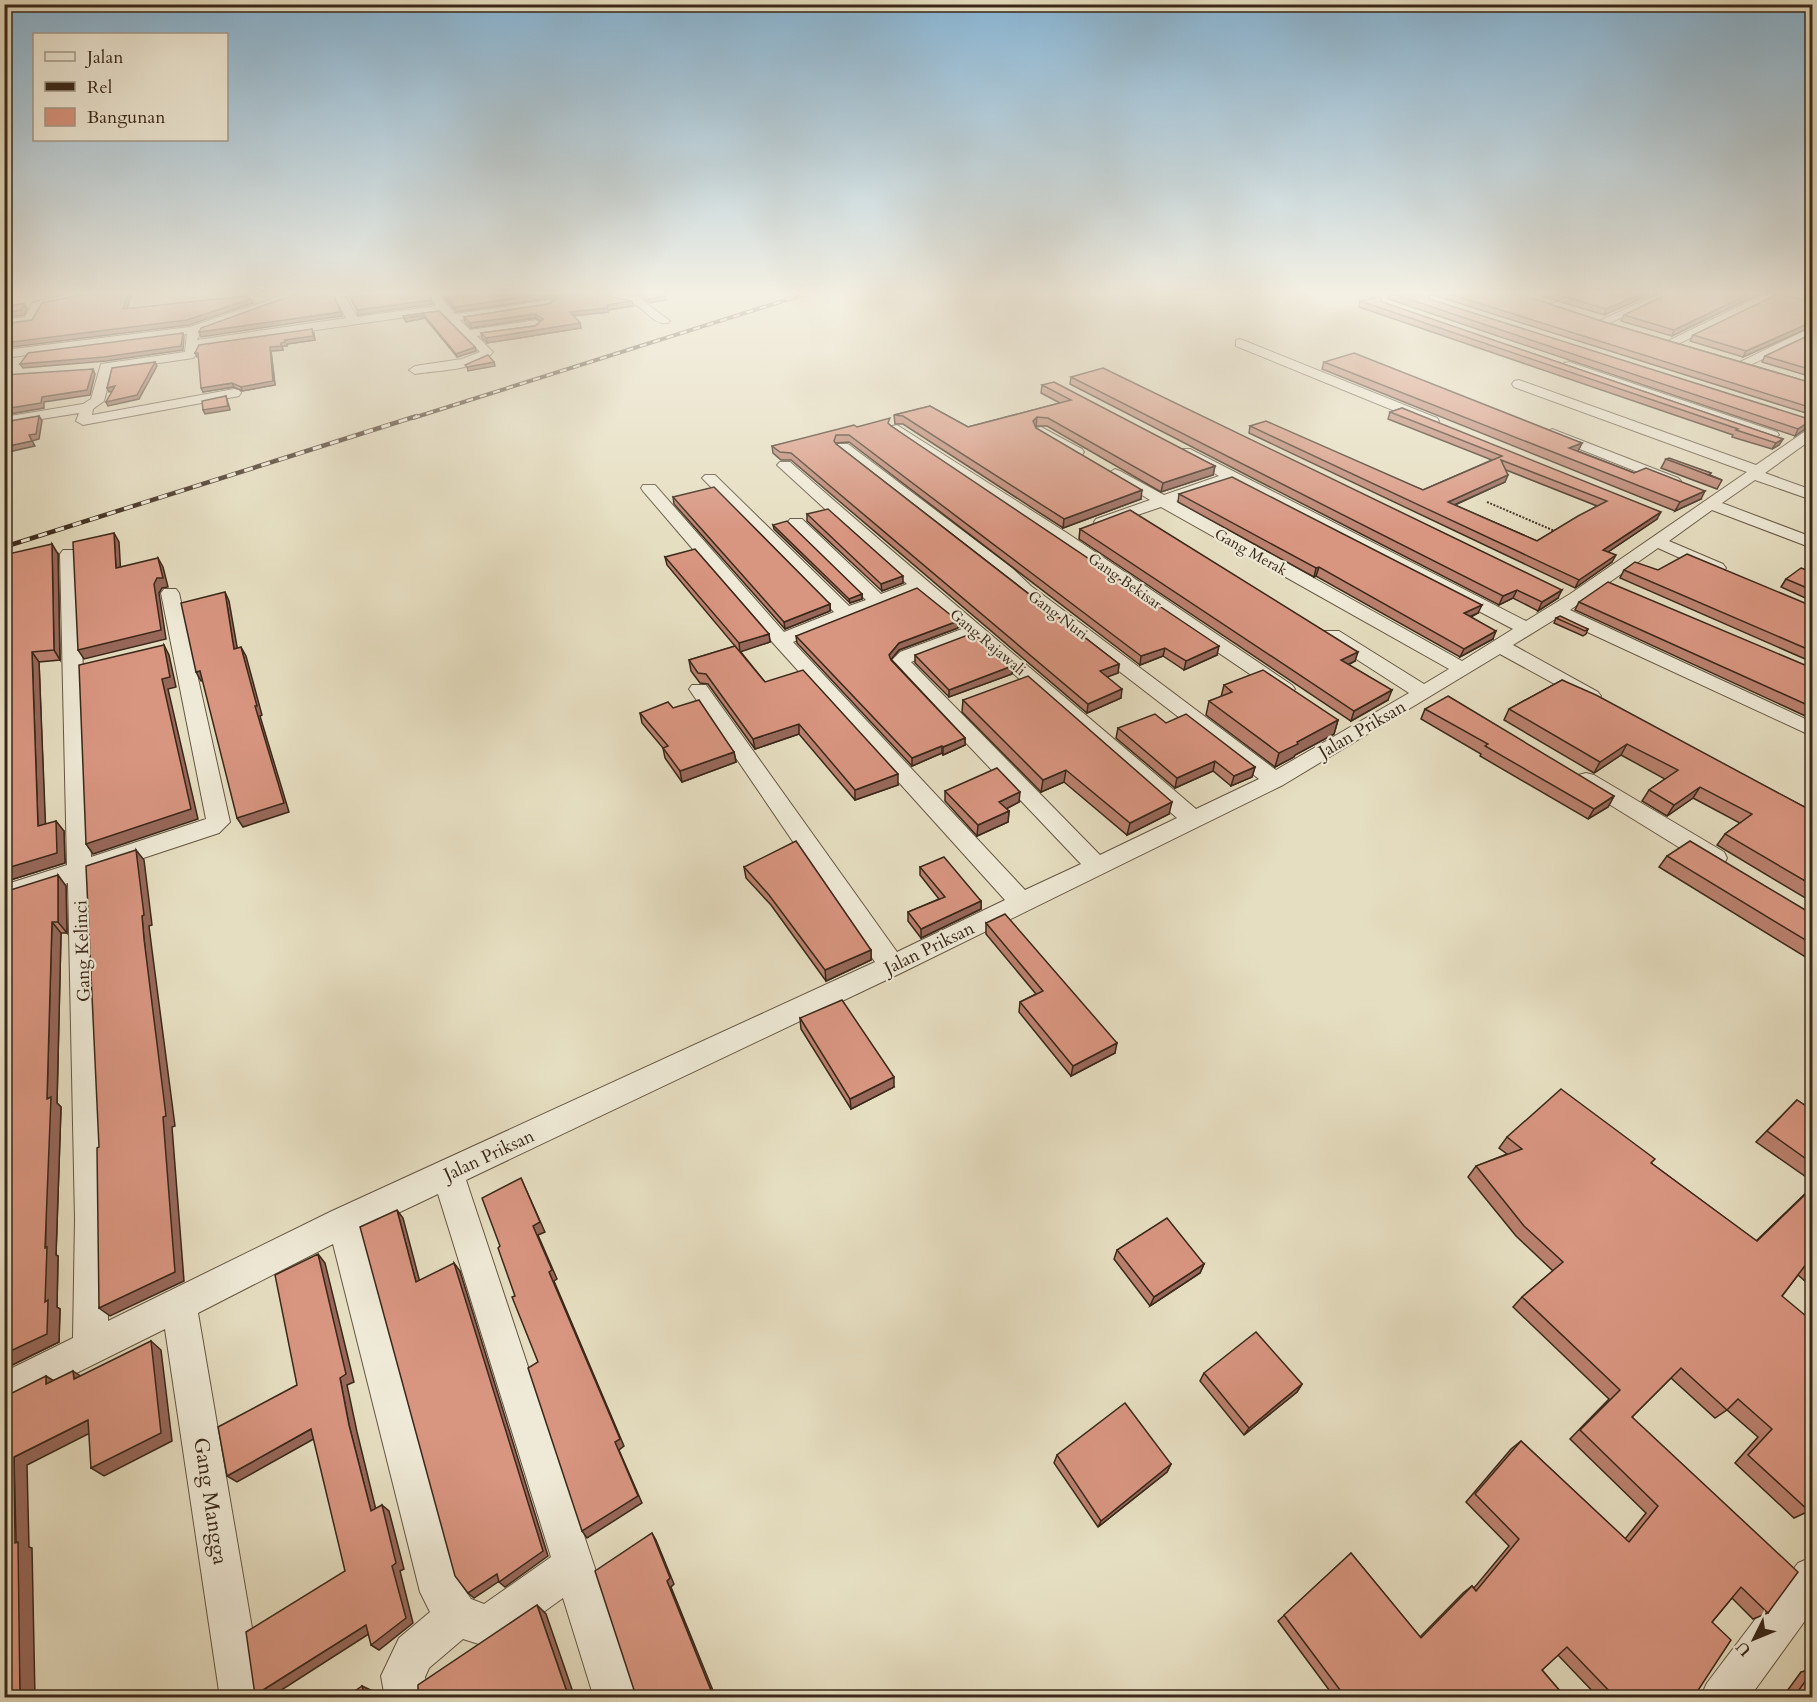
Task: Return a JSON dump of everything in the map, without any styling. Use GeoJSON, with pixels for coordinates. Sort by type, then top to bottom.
{"type":"FeatureCollection","features":[{"type":"Feature","properties":{"kind":"street"},"geometry":{"type":"LineString","coordinates":[[4,421],[87,407],[98,401],[101,373]]}},
{"type":"Feature","properties":{"kind":"street"},"geometry":{"type":"LineString","coordinates":[[1316,373],[1451,428]]}},
{"type":"Feature","properties":{"kind":"street"},"geometry":{"type":"LineString","coordinates":[[1595,373],[1805,439]]}},
{"type":"Feature","properties":{"kind":"street"},"geometry":{"type":"LineString","coordinates":[[1519,384],[1812,495]]}},
{"type":"Feature","properties":{"kind":"street"},"geometry":{"type":"LineString","coordinates":[[87,407],[84,421],[234,393]]}},
{"type":"Feature","properties":{"kind":"street"},"geometry":{"type":"LineString","coordinates":[[1536,427],[1704,495],[1812,543]]}},
{"type":"Feature","properties":{"kind":"street","name":"Gang Bekisar"},"geometry":{"type":"LineString","coordinates":[[897,429],[1304,702]]}},
{"type":"Feature","properties":{"kind":"street","name":"Gang Merak"},"geometry":{"type":"LineString","coordinates":[[1041,431],[1159,500],[1463,669]]}},
{"type":"Feature","properties":{"kind":"street","name":"Jalan Priksan"},"geometry":{"type":"LineString","coordinates":[[4,1391],[344,1222],[892,966],[1275,780],[1342,728],[1436,694],[1463,669],[1527,629],[1562,599],[1615,584],[1656,541],[1673,518],[1704,495],[1757,473],[1805,439]]}},
{"type":"Feature","properties":{"kind":"street"},"geometry":{"type":"LineString","coordinates":[[1171,445],[1527,629]]}},
{"type":"Feature","properties":{"kind":"street","name":"Gang Nuri"},"geometry":{"type":"LineString","coordinates":[[843,447],[1006,572],[1025,590],[1275,780]]}},
{"type":"Feature","properties":{"kind":"street","name":"Gang Rajawali"},"geometry":{"type":"LineString","coordinates":[[785,465],[919,585],[1030,677],[1193,819]]}},
{"type":"Feature","properties":{"kind":"street"},"geometry":{"type":"LineString","coordinates":[[1061,537],[1159,500],[1233,476]]}},
{"type":"Feature","properties":{"kind":"street"},"geometry":{"type":"LineString","coordinates":[[710,478],[846,614]]}},
{"type":"Feature","properties":{"kind":"street"},"geometry":{"type":"LineString","coordinates":[[648,488],[781,640],[1022,903]]}},
{"type":"Feature","properties":{"kind":"street"},"geometry":{"type":"LineString","coordinates":[[1132,512],[1152,524]]}},
{"type":"Feature","properties":{"kind":"street"},"geometry":{"type":"LineString","coordinates":[[796,522],[878,601]]}},
{"type":"Feature","properties":{"kind":"street"},"geometry":{"type":"LineString","coordinates":[[1656,541],[1729,573]]}},
{"type":"Feature","properties":{"kind":"street"},"geometry":{"type":"LineString","coordinates":[[838,561],[877,548]]}},
{"type":"Feature","properties":{"kind":"street","name":"Gang Kelinci"},"geometry":{"type":"LineString","coordinates":[[69,554],[71,613],[84,668],[79,871],[92,1348]]}},
{"type":"Feature","properties":{"kind":"street"},"geometry":{"type":"LineString","coordinates":[[781,640],[919,585]]}},
{"type":"Feature","properties":{"kind":"street"},"geometry":{"type":"LineString","coordinates":[[4,894],[183,837],[211,827],[218,822],[170,593]]}},
{"type":"Feature","properties":{"kind":"street"},"geometry":{"type":"LineString","coordinates":[[1562,599],[1812,730]]}},
{"type":"Feature","properties":{"kind":"street"},"geometry":{"type":"LineString","coordinates":[[1313,624],[1436,694]]}},
{"type":"Feature","properties":{"kind":"street"},"geometry":{"type":"LineString","coordinates":[[975,631],[907,656],[901,661],[903,666],[1098,867]]}},
{"type":"Feature","properties":{"kind":"street"},"geometry":{"type":"LineString","coordinates":[[158,649],[179,644]]}},
{"type":"Feature","properties":{"kind":"street"},"geometry":{"type":"LineString","coordinates":[[1500,646],[1604,702]]}},
{"type":"Feature","properties":{"kind":"street"},"geometry":{"type":"LineString","coordinates":[[1009,685],[1030,677]]}},
{"type":"Feature","properties":{"kind":"street"},"geometry":{"type":"LineString","coordinates":[[699,689],[892,966]]}},
{"type":"Feature","properties":{"kind":"street"},"geometry":{"type":"LineString","coordinates":[[944,709],[966,701]]}},
{"type":"Feature","properties":{"kind":"street"},"geometry":{"type":"LineString","coordinates":[[1566,768],[1730,867]]}},
{"type":"Feature","properties":{"kind":"street"},"geometry":{"type":"LineString","coordinates":[[448,1174],[616,1698]]}},
{"type":"Feature","properties":{"kind":"street"},"geometry":{"type":"LineString","coordinates":[[344,1222],[441,1592],[457,1616],[488,1626],[574,1565]]}},
{"type":"Feature","properties":{"kind":"street","name":"Gang Mangga"},"geometry":{"type":"LineString","coordinates":[[179,1305],[242,1698]]}},
{"type":"Feature","properties":{"kind":"street"},"geometry":{"type":"LineString","coordinates":[[1722,1698],[1812,1576]]}},
{"type":"Feature","properties":{"kind":"street"},"geometry":{"type":"LineString","coordinates":[[407,1698],[403,1676],[414,1653],[457,1616]]}},
{"type":"Feature","properties":{"kind":"path"},"geometry":{"type":"LineString","coordinates":[[1487,502],[1566,536]]}},
{"type":"Feature","properties":{"kind":"building"},"geometry":{"type":"Polygon","coordinates":[[[92,373],[87,390],[42,397],[41,403],[4,409],[4,375],[92,373]]]}},
{"type":"Feature","properties":{"kind":"building"},"geometry":{"type":"Polygon","coordinates":[[[111,373],[149,373],[137,395],[106,402],[115,386],[107,388],[111,373]]]}},
{"type":"Feature","properties":{"kind":"building"},"geometry":{"type":"Polygon","coordinates":[[[200,373],[272,373],[273,381],[241,387],[232,383],[201,388],[200,373]]]}},
{"type":"Feature","properties":{"kind":"building"},"geometry":{"type":"Polygon","coordinates":[[[1084,373],[1114,373],[1562,590],[1542,602],[1517,590],[1503,596],[1071,377],[1084,373]]]}},
{"type":"Feature","properties":{"kind":"building"},"geometry":{"type":"Polygon","coordinates":[[[1353,373],[1406,373],[1582,443],[1569,448],[1634,473],[1646,468],[1705,491],[1680,502],[1353,373]]]}},
{"type":"Feature","properties":{"kind":"building"},"geometry":{"type":"Polygon","coordinates":[[[1574,373],[1591,373],[1783,439],[1776,443],[1736,430],[1738,429],[1574,373]]]}},
{"type":"Feature","properties":{"kind":"building"},"geometry":{"type":"Polygon","coordinates":[[[1631,373],[1665,373],[1812,420],[1798,429],[1631,373]]]}},
{"type":"Feature","properties":{"kind":"building"},"geometry":{"type":"Polygon","coordinates":[[[1702,373],[1779,373],[1812,383],[1812,408],[1702,373]]]}},
{"type":"Feature","properties":{"kind":"building"},"geometry":{"type":"Polygon","coordinates":[[[1054,382],[1215,466],[1163,483],[1048,418],[1037,417],[1033,421],[1036,428],[1142,490],[1064,519],[903,416],[894,415],[930,406],[968,427],[1071,400],[1042,385],[1054,382]]]}},
{"type":"Feature","properties":{"kind":"building"},"geometry":{"type":"Polygon","coordinates":[[[226,396],[228,406],[203,410],[202,401],[226,396]]]}},
{"type":"Feature","properties":{"kind":"building"},"geometry":{"type":"Polygon","coordinates":[[[1402,408],[1661,512],[1603,550],[1616,555],[1579,580],[1250,426],[1266,421],[1423,490],[1502,456],[1390,412],[1402,408]],[[1501,460],[1508,475],[1448,502],[1537,541],[1607,501],[1501,460]]]}},
{"type":"Feature","properties":{"kind":"building"},"geometry":{"type":"Polygon","coordinates":[[[39,416],[36,434],[29,435],[32,441],[4,447],[4,422],[39,416]]]}},
{"type":"Feature","properties":{"kind":"building"},"geometry":{"type":"Polygon","coordinates":[[[890,418],[888,423],[891,426],[1219,646],[1186,661],[1165,648],[1141,656],[849,435],[836,435],[834,441],[836,444],[1119,664],[1100,671],[1122,689],[1088,704],[791,453],[780,452],[772,446],[890,418]]]}},
{"type":"Feature","properties":{"kind":"building"},"geometry":{"type":"Polygon","coordinates":[[[1669,458],[1711,473],[1708,475],[1666,459],[1669,458]]]}},
{"type":"Feature","properties":{"kind":"building"},"geometry":{"type":"Polygon","coordinates":[[[1232,477],[1482,605],[1464,613],[1496,631],[1464,649],[1319,567],[1316,568],[1179,494],[1232,477]]]}},
{"type":"Feature","properties":{"kind":"building"},"geometry":{"type":"Polygon","coordinates":[[[714,487],[830,604],[784,622],[673,497],[714,487]]]}},
{"type":"Feature","properties":{"kind":"building"},"geometry":{"type":"Polygon","coordinates":[[[828,509],[903,576],[881,584],[807,514],[828,509]]]}},
{"type":"Feature","properties":{"kind":"building"},"geometry":{"type":"Polygon","coordinates":[[[1130,510],[1358,652],[1341,660],[1392,690],[1354,711],[1080,529],[1130,510]]]}},
{"type":"Feature","properties":{"kind":"building"},"geometry":{"type":"Polygon","coordinates":[[[787,521],[862,594],[849,599],[773,525],[787,521]]]}},
{"type":"Feature","properties":{"kind":"building"},"geometry":{"type":"Polygon","coordinates":[[[114,533],[116,568],[158,558],[163,578],[157,578],[154,584],[161,630],[78,650],[73,542],[114,533]]]}},
{"type":"Feature","properties":{"kind":"building"},"geometry":{"type":"Polygon","coordinates":[[[52,544],[54,650],[32,652],[38,826],[56,821],[57,853],[4,869],[4,618],[7,618],[8,554],[52,544]]]}},
{"type":"Feature","properties":{"kind":"building"},"geometry":{"type":"Polygon","coordinates":[[[695,549],[769,634],[739,643],[665,557],[695,549]]]}},
{"type":"Feature","properties":{"kind":"building"},"geometry":{"type":"Polygon","coordinates":[[[1687,554],[1812,606],[1812,651],[1624,570],[1635,562],[1658,570],[1687,554]]]}},
{"type":"Feature","properties":{"kind":"building"},"geometry":{"type":"Polygon","coordinates":[[[1801,568],[1812,572],[1812,590],[1786,579],[1801,568]]]}},
{"type":"Feature","properties":{"kind":"building"},"geometry":{"type":"Polygon","coordinates":[[[1608,582],[1812,668],[1812,707],[1579,602],[1608,582]]]}},
{"type":"Feature","properties":{"kind":"building"},"geometry":{"type":"Polygon","coordinates":[[[917,588],[958,621],[899,643],[889,655],[891,660],[965,738],[912,758],[796,636],[917,588]]]}},
{"type":"Feature","properties":{"kind":"building"},"geometry":{"type":"Polygon","coordinates":[[[225,592],[234,649],[241,647],[257,706],[255,706],[284,803],[237,818],[200,671],[196,672],[181,603],[225,592]]]}},
{"type":"Feature","properties":{"kind":"building"},"geometry":{"type":"Polygon","coordinates":[[[1560,616],[1588,629],[1585,631],[1556,618],[1560,616]]]}},
{"type":"Feature","properties":{"kind":"building"},"geometry":{"type":"Polygon","coordinates":[[[973,633],[1012,666],[949,690],[915,655],[973,633]]]}},
{"type":"Feature","properties":{"kind":"building"},"geometry":{"type":"Polygon","coordinates":[[[164,645],[170,677],[162,679],[191,809],[86,844],[79,665],[164,645]]]}},
{"type":"Feature","properties":{"kind":"building"},"geometry":{"type":"Polygon","coordinates":[[[735,646],[765,682],[803,670],[898,774],[855,790],[799,724],[753,739],[706,674],[698,673],[689,660],[735,646]]]}},
{"type":"Feature","properties":{"kind":"building"},"geometry":{"type":"Polygon","coordinates":[[[1263,670],[1338,720],[1279,753],[1209,701],[1232,692],[1224,685],[1263,670]]]}},
{"type":"Feature","properties":{"kind":"building"},"geometry":{"type":"Polygon","coordinates":[[[1028,676],[1172,802],[1130,823],[1066,770],[1043,780],[963,700],[1028,676]]]}},
{"type":"Feature","properties":{"kind":"building"},"geometry":{"type":"Polygon","coordinates":[[[1562,680],[1596,695],[1812,811],[1812,885],[1725,834],[1752,814],[1700,787],[1674,805],[1649,790],[1678,770],[1627,744],[1600,762],[1509,709],[1562,680]]]}},
{"type":"Feature","properties":{"kind":"building"},"geometry":{"type":"Polygon","coordinates":[[[1448,696],[1614,796],[1594,809],[1485,746],[1488,744],[1425,709],[1448,696]]]}},
{"type":"Feature","properties":{"kind":"building"},"geometry":{"type":"Polygon","coordinates":[[[699,700],[734,752],[680,771],[663,748],[668,746],[640,713],[668,702],[673,708],[699,700]]]}},
{"type":"Feature","properties":{"kind":"building"},"geometry":{"type":"Polygon","coordinates":[[[1155,714],[1166,723],[1186,714],[1255,767],[1234,776],[1215,761],[1177,778],[1118,728],[1155,714]]]}},
{"type":"Feature","properties":{"kind":"building"},"geometry":{"type":"Polygon","coordinates":[[[997,768],[1020,792],[999,802],[1009,811],[978,825],[945,791],[997,768]]]}},
{"type":"Feature","properties":{"kind":"building"},"geometry":{"type":"Polygon","coordinates":[[[796,841],[871,950],[825,970],[769,895],[744,867],[796,841]]]}},
{"type":"Feature","properties":{"kind":"building"},"geometry":{"type":"Polygon","coordinates":[[[1690,841],[1812,914],[1812,944],[1667,856],[1690,841]]]}},
{"type":"Feature","properties":{"kind":"building"},"geometry":{"type":"Polygon","coordinates":[[[136,850],[144,915],[142,916],[144,939],[166,1116],[163,1117],[175,1272],[99,1308],[97,1148],[99,1147],[86,866],[136,850]]]}},
{"type":"Feature","properties":{"kind":"building"},"geometry":{"type":"Polygon","coordinates":[[[944,857],[981,901],[921,929],[908,912],[945,897],[920,867],[944,857]]]}},
{"type":"Feature","properties":{"kind":"building"},"geometry":{"type":"Polygon","coordinates":[[[58,875],[58,922],[52,922],[47,1099],[51,1097],[45,1248],[47,1247],[45,1302],[48,1300],[47,1334],[4,1354],[4,892],[58,875]]]}},
{"type":"Feature","properties":{"kind":"building"},"geometry":{"type":"Polygon","coordinates":[[[1005,914],[1117,1043],[1073,1066],[1020,1002],[1043,991],[986,923],[1005,914]]]}},
{"type":"Feature","properties":{"kind":"building"},"geometry":{"type":"Polygon","coordinates":[[[842,1000],[894,1077],[850,1099],[800,1018],[842,1000]]]}},
{"type":"Feature","properties":{"kind":"building"},"geometry":{"type":"Polygon","coordinates":[[[1561,1089],[1655,1159],[1651,1163],[1757,1241],[1812,1188],[1812,1268],[1807,1263],[1782,1296],[1812,1321],[1812,1506],[1809,1511],[1748,1455],[1772,1429],[1738,1399],[1727,1410],[1681,1368],[1632,1417],[1798,1572],[1768,1613],[1741,1587],[1712,1622],[1731,1640],[1693,1698],[1616,1698],[1567,1647],[1542,1670],[1566,1698],[1346,1698],[1284,1615],[1351,1553],[1421,1638],[1472,1586],[1476,1591],[1519,1539],[1475,1494],[1521,1441],[1629,1542],[1658,1506],[1580,1430],[1620,1390],[1522,1297],[1563,1262],[1524,1226],[1476,1166],[1522,1149],[1507,1137],[1561,1089]]]}},
{"type":"Feature","properties":{"kind":"building"},"geometry":{"type":"Polygon","coordinates":[[[1797,1100],[1812,1110],[1812,1163],[1767,1131],[1797,1100]]]}},
{"type":"Feature","properties":{"kind":"building"},"geometry":{"type":"Polygon","coordinates":[[[521,1178],[540,1222],[533,1226],[552,1270],[549,1272],[620,1439],[615,1442],[638,1496],[582,1531],[528,1368],[538,1362],[512,1297],[515,1296],[498,1248],[500,1246],[482,1198],[521,1178]]]}},
{"type":"Feature","properties":{"kind":"building"},"geometry":{"type":"Polygon","coordinates":[[[397,1210],[416,1282],[454,1263],[543,1551],[499,1582],[497,1574],[468,1593],[455,1576],[360,1227],[397,1210]]]}},
{"type":"Feature","properties":{"kind":"building"},"geometry":{"type":"Polygon","coordinates":[[[1167,1218],[1204,1264],[1154,1297],[1117,1250],[1167,1218]]]}},
{"type":"Feature","properties":{"kind":"building"},"geometry":{"type":"Polygon","coordinates":[[[318,1254],[346,1374],[340,1378],[349,1425],[371,1511],[382,1505],[396,1563],[392,1566],[406,1618],[371,1645],[366,1625],[255,1695],[246,1632],[345,1571],[311,1429],[227,1476],[218,1427],[297,1385],[275,1275],[318,1254]]]}},
{"type":"Feature","properties":{"kind":"building"},"geometry":{"type":"Polygon","coordinates":[[[1256,1332],[1302,1384],[1249,1428],[1204,1373],[1256,1332]]]}},
{"type":"Feature","properties":{"kind":"building"},"geometry":{"type":"Polygon","coordinates":[[[151,1341],[161,1433],[91,1468],[88,1420],[14,1457],[15,1543],[18,1542],[20,1698],[4,1698],[4,1397],[46,1376],[46,1384],[73,1371],[74,1379],[151,1341]]]}},
{"type":"Feature","properties":{"kind":"building"},"geometry":{"type":"Polygon","coordinates":[[[1125,1403],[1171,1464],[1101,1521],[1057,1455],[1125,1403]]]}},
{"type":"Feature","properties":{"kind":"building"},"geometry":{"type":"Polygon","coordinates":[[[652,1533],[670,1578],[667,1581],[714,1698],[619,1698],[618,1696],[633,1696],[635,1693],[595,1571],[652,1533]]]}},
{"type":"Feature","properties":{"kind":"building"},"geometry":{"type":"Polygon","coordinates":[[[537,1605],[569,1698],[416,1698],[418,1685],[537,1605]]]}},
{"type":"Feature","properties":{"kind":"building"},"geometry":{"type":"Polygon","coordinates":[[[1812,1672],[1812,1698],[1793,1698],[1812,1672]]]}},
{"type":"Feature","properties":{"kind":"building"},"geometry":{"type":"Polygon","coordinates":[[[362,1686],[365,1698],[345,1698],[362,1686]]]}},
{"type":"Feature","properties":{"kind":"railway"},"geometry":{"type":"LineString","coordinates":[[413,418],[554,373]]}},
{"type":"Feature","properties":{"kind":"railway"},"geometry":{"type":"LineString","coordinates":[[4,547],[417,416]]}}]}
